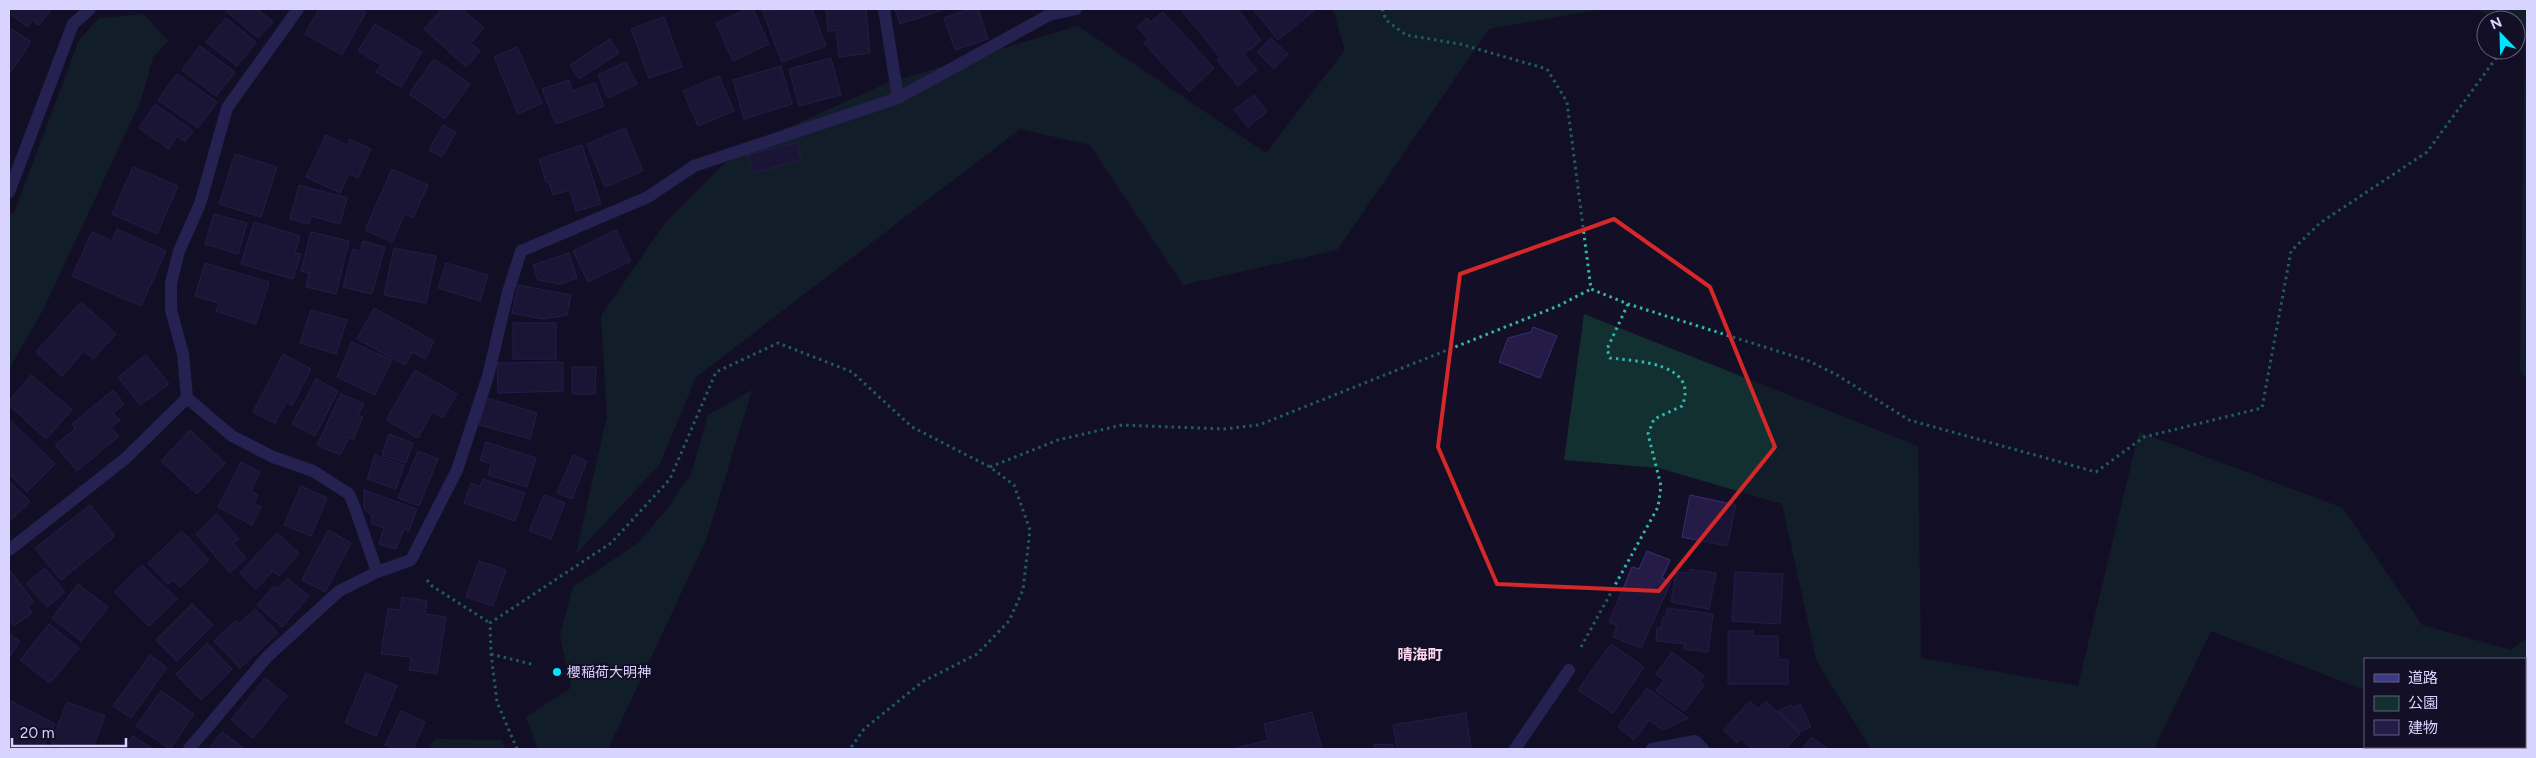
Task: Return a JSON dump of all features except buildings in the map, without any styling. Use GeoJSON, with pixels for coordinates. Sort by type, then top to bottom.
{"type":"FeatureCollection","features":[{"type":"Feature","properties":{"kind":"street"},"geometry":{"type":"LineString","coordinates":[[9,192],[72,24],[90,9]]}},
{"type":"Feature","properties":{"kind":"street"},"geometry":{"type":"LineString","coordinates":[[298,9],[227,108],[200,204],[179,251],[171,283],[171,310],[183,354],[187,398],[232,436],[273,456],[313,471],[348,494],[355,508],[377,572]]}},
{"type":"Feature","properties":{"kind":"street"},"geometry":{"type":"LineString","coordinates":[[884,9],[898,98]]}},
{"type":"Feature","properties":{"kind":"street"},"geometry":{"type":"LineString","coordinates":[[189,749],[267,657],[339,591],[377,572],[411,560],[456,470],[488,376],[508,292],[521,251],[648,197],[694,166],[898,98],[1049,15],[1076,9]]}},
{"type":"Feature","properties":{"kind":"street"},"geometry":{"type":"LineString","coordinates":[[9,550],[126,458],[187,398]]}},
{"type":"Feature","properties":{"kind":"street"},"geometry":{"type":"LineString","coordinates":[[1515,749],[1569,670]]}},
{"type":"Feature","properties":{"kind":"street"},"geometry":{"type":"LineString","coordinates":[[1652,749],[1694,741],[1703,749]]}},
{"type":"Feature","properties":{"kind":"path"},"geometry":{"type":"LineString","coordinates":[[1382,9],[1386,20],[1406,35],[1460,44],[1547,69],[1567,102],[1591,289]]}},
{"type":"Feature","properties":{"kind":"path"},"geometry":{"type":"LineString","coordinates":[[990,467],[1058,440],[1122,425],[1224,429],[1259,425],[1558,306],[1591,289],[1628,304],[1809,361],[1837,375],[1909,420],[2096,472],[2144,437],[2262,408],[2291,251],[2320,223],[2427,152],[2495,60]]}},
{"type":"Feature","properties":{"kind":"path"},"geometry":{"type":"LineString","coordinates":[[1569,670],[1658,507],[1661,486],[1648,434],[1654,419],[1682,406],[1686,396],[1683,382],[1672,370],[1657,364],[1610,358],[1607,349],[1628,304]]}},
{"type":"Feature","properties":{"kind":"path"},"geometry":{"type":"LineString","coordinates":[[490,623],[611,543],[670,479],[716,372],[778,343],[852,372],[912,427],[990,467],[1014,485],[1030,530],[1023,590],[1009,622],[977,654],[922,682],[864,729],[850,749]]}},
{"type":"Feature","properties":{"kind":"path"},"geometry":{"type":"LineString","coordinates":[[411,560],[432,586],[490,623]]}},
{"type":"Feature","properties":{"kind":"path"},"geometry":{"type":"LineString","coordinates":[[490,623],[491,654],[497,702],[517,749]]}},
{"type":"Feature","properties":{"kind":"path"},"geometry":{"type":"LineString","coordinates":[[491,654],[535,665]]}},
{"type":"Feature","properties":{"kind":"highlighted area"},"geometry":{"type":"Polygon","coordinates":[[[1614,219],[1710,287],[1775,447],[1659,591],[1497,584],[1438,447],[1460,274],[1614,219]]]}},
{"type":"Feature","properties":{"kind":"green space"},"geometry":{"type":"Polygon","coordinates":[[[1333,9],[1602,9],[1489,29],[1337,250],[1183,285],[1090,145],[1020,129],[696,377],[660,464],[576,554],[607,416],[601,316],[665,223],[738,150],[887,83],[1078,26],[1266,153],[1345,50],[1333,9]]]}},
{"type":"Feature","properties":{"kind":"green space"},"geometry":{"type":"Polygon","coordinates":[[[2474,9],[2527,9],[2527,379],[2520,371],[2526,10],[2474,9]]]}},
{"type":"Feature","properties":{"kind":"green space"},"geometry":{"type":"Polygon","coordinates":[[[144,14],[168,41],[153,57],[141,100],[44,308],[9,369],[9,213],[14,213],[79,40],[99,18],[144,14]]]}},
{"type":"Feature","properties":{"kind":"green space"},"geometry":{"type":"Polygon","coordinates":[[[1584,314],[1918,446],[1921,658],[2078,686],[2139,432],[2343,508],[2422,625],[2511,650],[2527,638],[2527,710],[2526,658],[2364,658],[2364,690],[2211,631],[2154,749],[1871,749],[1817,662],[1782,504],[1659,468],[1564,460],[1584,314]]]}},
{"type":"Feature","properties":{"kind":"green space"},"geometry":{"type":"Polygon","coordinates":[[[752,390],[706,540],[608,749],[538,749],[526,717],[571,688],[560,635],[573,587],[639,542],[667,509],[691,474],[708,415],[752,390]]]}},
{"type":"Feature","properties":{"kind":"green space"},"geometry":{"type":"Polygon","coordinates":[[[435,739],[502,740],[506,749],[429,749],[435,739]]]}},
{"type":"Feature","properties":{"kind":"place","name":"櫻稲荷大明神"},"geometry":{"type":"Point","coordinates":[557,672]}},
{"type":"Feature","properties":{"kind":"district","name":"晴海町"},"geometry":{"type":"Point","coordinates":[1420,655]}}]}
